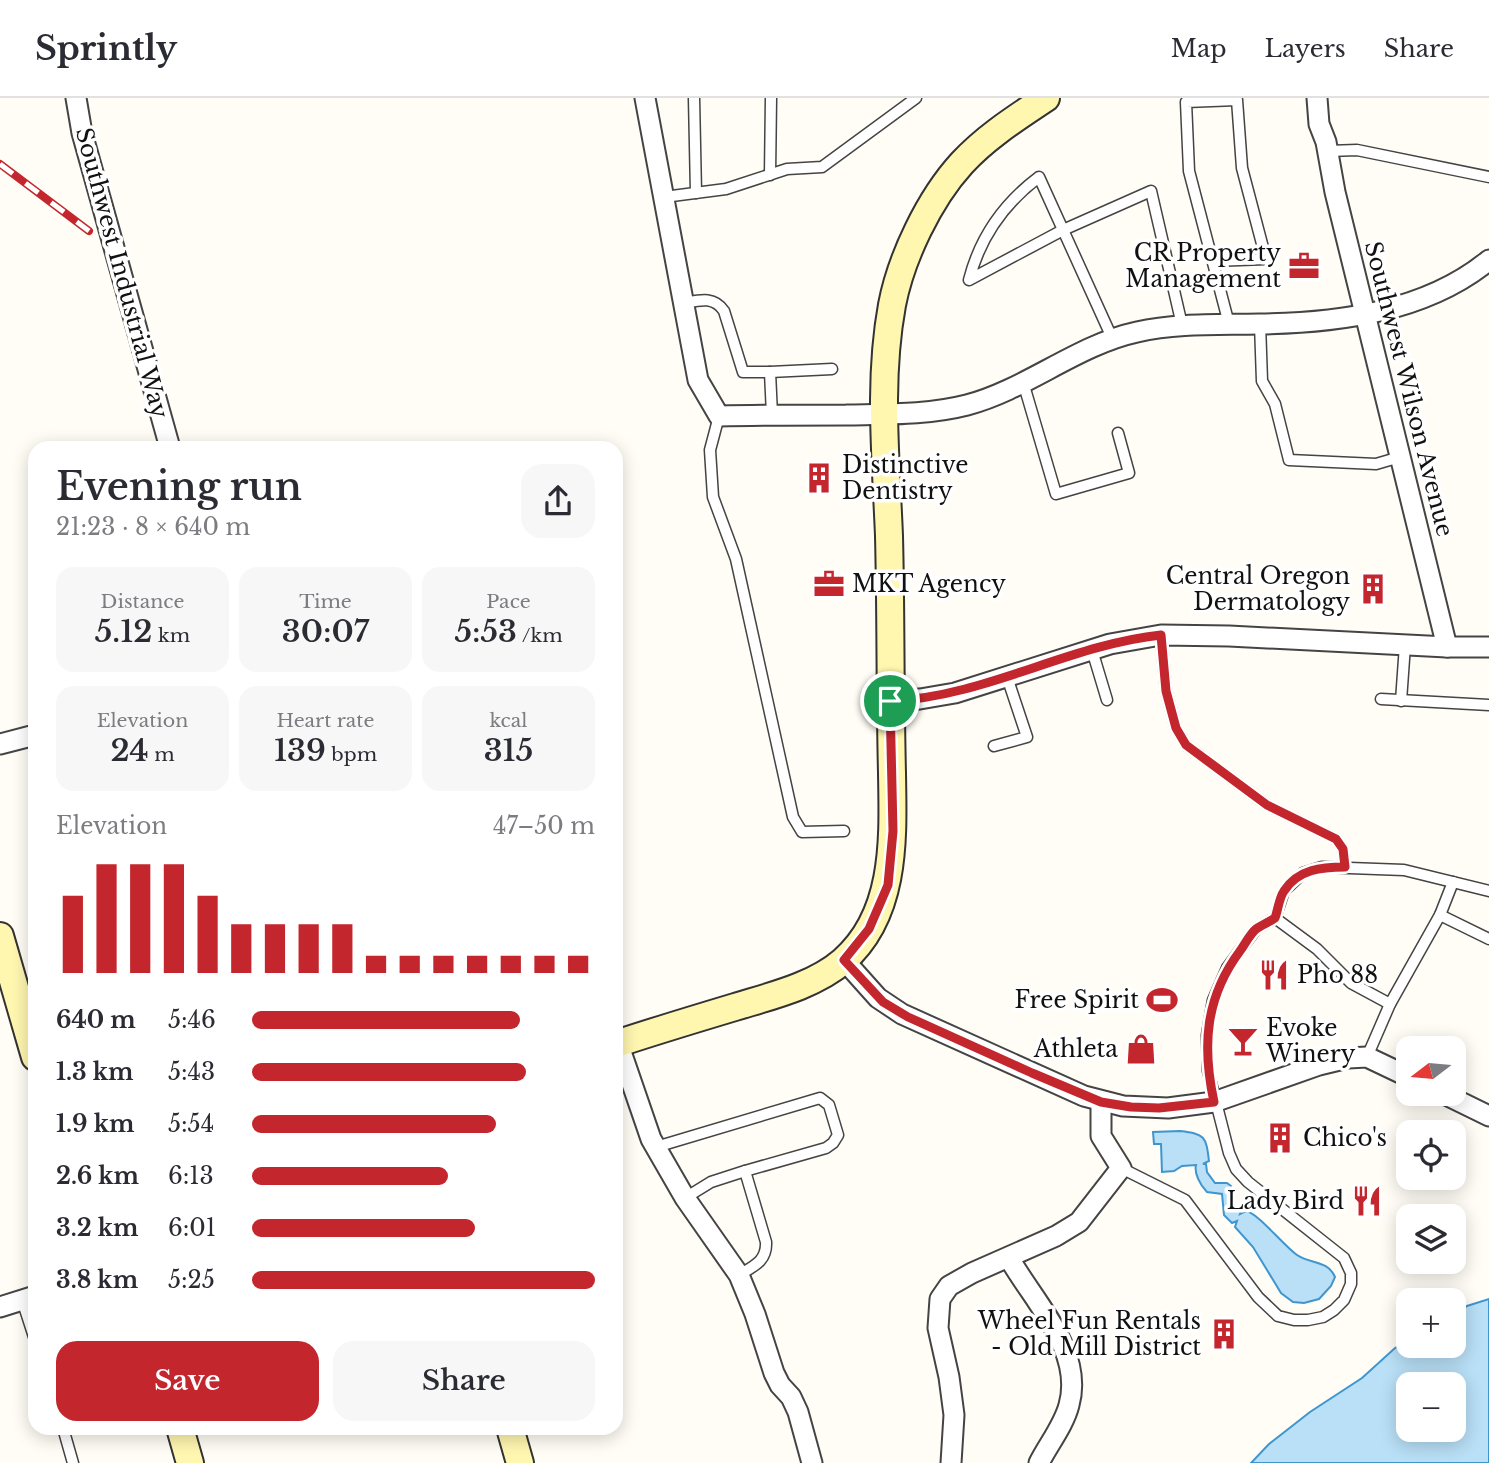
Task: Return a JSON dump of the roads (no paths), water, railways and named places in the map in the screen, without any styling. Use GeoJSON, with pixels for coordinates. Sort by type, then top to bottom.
{"type":"FeatureCollection","features":[{"type":"Feature","properties":{"kind":"street","name":"Southwest Industrial Way"},"geometry":{"type":"LineString","coordinates":[[76,98],[82,133],[168,441]]}},
{"type":"Feature","properties":{"kind":"street"},"geometry":{"type":"LineString","coordinates":[[645,98],[698,380],[719,416],[930,412],[969,404],[1023,382],[1090,348],[1136,332],[1182,325],[1337,320],[1436,293],[1475,272],[1489,260]]}},
{"type":"Feature","properties":{"kind":"street"},"geometry":{"type":"LineString","coordinates":[[623,1041],[780,993],[817,978],[844,960],[869,929],[888,885],[893,831],[884,414],[892,304],[909,252],[932,203],[961,164],[988,139],[1046,98]]}},
{"type":"Feature","properties":{"kind":"street","name":"Southwest Wilson Avenue"},"geometry":{"type":"LineString","coordinates":[[1317,98],[1319,124],[1327,146],[1335,192],[1447,647]]}},
{"type":"Feature","properties":{"kind":"street","name":"Southwest Wilson Avenue"},"geometry":{"type":"LineString","coordinates":[[1327,146],[1330,123],[1328,98]]}},
{"type":"Feature","properties":{"kind":"street"},"geometry":{"type":"LineString","coordinates":[[890,701],[956,692],[1092,650],[1161,635],[1489,647]]}},
{"type":"Feature","properties":{"kind":"street"},"geometry":{"type":"LineString","coordinates":[[0,744],[28,737]]}},
{"type":"Feature","properties":{"kind":"street"},"geometry":{"type":"LineString","coordinates":[[0,936],[28,1033]]}},
{"type":"Feature","properties":{"kind":"street"},"geometry":{"type":"LineString","coordinates":[[844,960],[878,998],[902,1014],[1101,1102],[1159,1108],[1214,1102],[1319,1065],[1367,1056],[1396,1070]]}},
{"type":"Feature","properties":{"kind":"street"},"geometry":{"type":"LineString","coordinates":[[623,1060],[651,1139],[685,1198],[739,1275],[774,1373],[798,1412],[812,1463]]}},
{"type":"Feature","properties":{"kind":"street"},"geometry":{"type":"LineString","coordinates":[[951,1463],[954,1415],[938,1328],[940,1299],[949,1286],[972,1273],[1056,1236],[1079,1222],[1121,1168],[1101,1136],[1101,1102]]}},
{"type":"Feature","properties":{"kind":"street"},"geometry":{"type":"LineString","coordinates":[[1466,1105],[1489,1116]]}},
{"type":"Feature","properties":{"kind":"street"},"geometry":{"type":"LineString","coordinates":[[1009,1258],[1048,1321],[1070,1364],[1072,1387],[1069,1407],[1039,1463]]}},
{"type":"Feature","properties":{"kind":"street"},"geometry":{"type":"LineString","coordinates":[[0,1307],[28,1298]]}},
{"type":"Feature","properties":{"kind":"street"},"geometry":{"type":"LineString","coordinates":[[182,1435],[190,1463]]}},
{"type":"Feature","properties":{"kind":"street"},"geometry":{"type":"LineString","coordinates":[[512,1435],[520,1463]]}},
{"type":"Feature","properties":{"kind":"lane"},"geometry":{"type":"LineString","coordinates":[[694,98],[696,193]]}},
{"type":"Feature","properties":{"kind":"lane"},"geometry":{"type":"LineString","coordinates":[[770,175],[771,98]]}},
{"type":"Feature","properties":{"kind":"lane"},"geometry":{"type":"LineString","coordinates":[[664,197],[726,189],[787,169],[822,167],[916,98]]}},
{"type":"Feature","properties":{"kind":"lane"},"geometry":{"type":"LineString","coordinates":[[1213,261],[1266,259],[1242,167],[1237,100],[1186,102],[1189,171],[1229,324]]}},
{"type":"Feature","properties":{"kind":"lane"},"geometry":{"type":"LineString","coordinates":[[1327,146],[1489,177]]}},
{"type":"Feature","properties":{"kind":"lane"},"geometry":{"type":"LineString","coordinates":[[1113,340],[1063,230],[1039,177],[1013,198],[995,220],[976,256],[969,279],[1063,230],[1151,191],[1182,325]]}},
{"type":"Feature","properties":{"kind":"lane"},"geometry":{"type":"LineString","coordinates":[[684,303],[714,300],[720,304],[743,372],[831,369]]}},
{"type":"Feature","properties":{"kind":"lane"},"geometry":{"type":"LineString","coordinates":[[1260,324],[1262,381],[1275,404],[1289,460],[1376,464],[1400,457]]}},
{"type":"Feature","properties":{"kind":"lane"},"geometry":{"type":"LineString","coordinates":[[770,372],[772,415]]}},
{"type":"Feature","properties":{"kind":"lane"},"geometry":{"type":"LineString","coordinates":[[1023,382],[1056,494],[1129,473],[1118,433]]}},
{"type":"Feature","properties":{"kind":"lane"},"geometry":{"type":"LineString","coordinates":[[719,416],[710,450],[713,497],[736,559],[793,817],[802,832],[844,831]]}},
{"type":"Feature","properties":{"kind":"lane"},"geometry":{"type":"LineString","coordinates":[[1161,635],[1166,691],[1176,728],[1186,745],[1267,805],[1336,839],[1343,849],[1345,867]]}},
{"type":"Feature","properties":{"kind":"lane"},"geometry":{"type":"LineString","coordinates":[[1401,701],[1405,645]]}},
{"type":"Feature","properties":{"kind":"lane"},"geometry":{"type":"LineString","coordinates":[[1092,650],[1107,699]]}},
{"type":"Feature","properties":{"kind":"lane"},"geometry":{"type":"LineString","coordinates":[[994,746],[1027,737],[1007,677]]}},
{"type":"Feature","properties":{"kind":"lane"},"geometry":{"type":"LineString","coordinates":[[1381,699],[1489,705]]}},
{"type":"Feature","properties":{"kind":"lane"},"geometry":{"type":"LineString","coordinates":[[1121,1168],[1185,1200],[1258,1297],[1274,1314],[1304,1321],[1320,1318],[1334,1310],[1351,1284],[1347,1263],[1330,1245],[1242,1177],[1231,1159],[1208,1071],[1207,1047],[1213,1000],[1227,968],[1255,929],[1275,918],[1284,891],[1303,873],[1322,867],[1404,870],[1489,891]]}},
{"type":"Feature","properties":{"kind":"lane"},"geometry":{"type":"LineString","coordinates":[[1367,1056],[1390,1004],[1440,915],[1453,882]]}},
{"type":"Feature","properties":{"kind":"lane"},"geometry":{"type":"LineString","coordinates":[[1440,915],[1489,939]]}},
{"type":"Feature","properties":{"kind":"lane"},"geometry":{"type":"LineString","coordinates":[[1275,918],[1317,949],[1351,983],[1390,1004]]}},
{"type":"Feature","properties":{"kind":"lane"},"geometry":{"type":"LineString","coordinates":[[656,1147],[820,1098],[829,1105],[838,1135],[834,1143],[826,1148],[711,1182],[685,1198]]}},
{"type":"Feature","properties":{"kind":"lane"},"geometry":{"type":"LineString","coordinates":[[739,1275],[762,1261],[767,1252],[745,1171]]}},
{"type":"Feature","properties":{"kind":"lane"},"geometry":{"type":"LineString","coordinates":[[65,1435],[73,1463]]}},
{"type":"Feature","properties":{"kind":"water"},"geometry":{"type":"Polygon","coordinates":[[[1153,1132],[1195,1133],[1203,1138],[1209,1161],[1203,1164],[1206,1164],[1207,1172],[1215,1183],[1227,1183],[1231,1186],[1235,1208],[1241,1211],[1240,1214],[1246,1211],[1251,1213],[1297,1255],[1323,1265],[1332,1272],[1335,1277],[1331,1286],[1319,1299],[1304,1303],[1293,1302],[1281,1293],[1253,1247],[1235,1227],[1237,1221],[1232,1223],[1224,1215],[1222,1194],[1207,1192],[1202,1186],[1196,1165],[1162,1172],[1161,1144],[1154,1144],[1153,1132]]]}},
{"type":"Feature","properties":{"kind":"water"},"geometry":{"type":"Polygon","coordinates":[[[1489,1299],[1489,1463],[1251,1463],[1269,1444],[1310,1412],[1362,1378],[1396,1348],[1396,1358],[1466,1358],[1466,1307],[1489,1299]]]}},
{"type":"Feature","properties":{"kind":"railway"},"geometry":{"type":"LineString","coordinates":[[0,164],[89,231]]}},
{"type":"Feature","properties":{"kind":"place","name":"CR Property Management"},"geometry":{"type":"Point","coordinates":[1304,266]}},
{"type":"Feature","properties":{"kind":"place","name":"Distinctive Dentistry"},"geometry":{"type":"Point","coordinates":[819,478]}},
{"type":"Feature","properties":{"kind":"place","name":"MKT Agency"},"geometry":{"type":"Point","coordinates":[829,584]}},
{"type":"Feature","properties":{"kind":"place","name":"Central Oregon Dermatology"},"geometry":{"type":"Point","coordinates":[1373,589]}},
{"type":"Feature","properties":{"kind":"place","name":"Pho 88"},"geometry":{"type":"Point","coordinates":[1274,975]}},
{"type":"Feature","properties":{"kind":"place","name":"Free Spirit"},"geometry":{"type":"Point","coordinates":[1162,1000]}},
{"type":"Feature","properties":{"kind":"place","name":"Evoke Winery"},"geometry":{"type":"Point","coordinates":[1243,1041]}},
{"type":"Feature","properties":{"kind":"place","name":"Athleta"},"geometry":{"type":"Point","coordinates":[1141,1049]}},
{"type":"Feature","properties":{"kind":"place","name":"Chico's"},"geometry":{"type":"Point","coordinates":[1280,1138]}},
{"type":"Feature","properties":{"kind":"place","name":"Lady Bird"},"geometry":{"type":"Point","coordinates":[1367,1201]}},
{"type":"Feature","properties":{"kind":"place","name":"Wheel Fun Rentals - Old Mill District"},"geometry":{"type":"Point","coordinates":[1224,1334]}}]}
